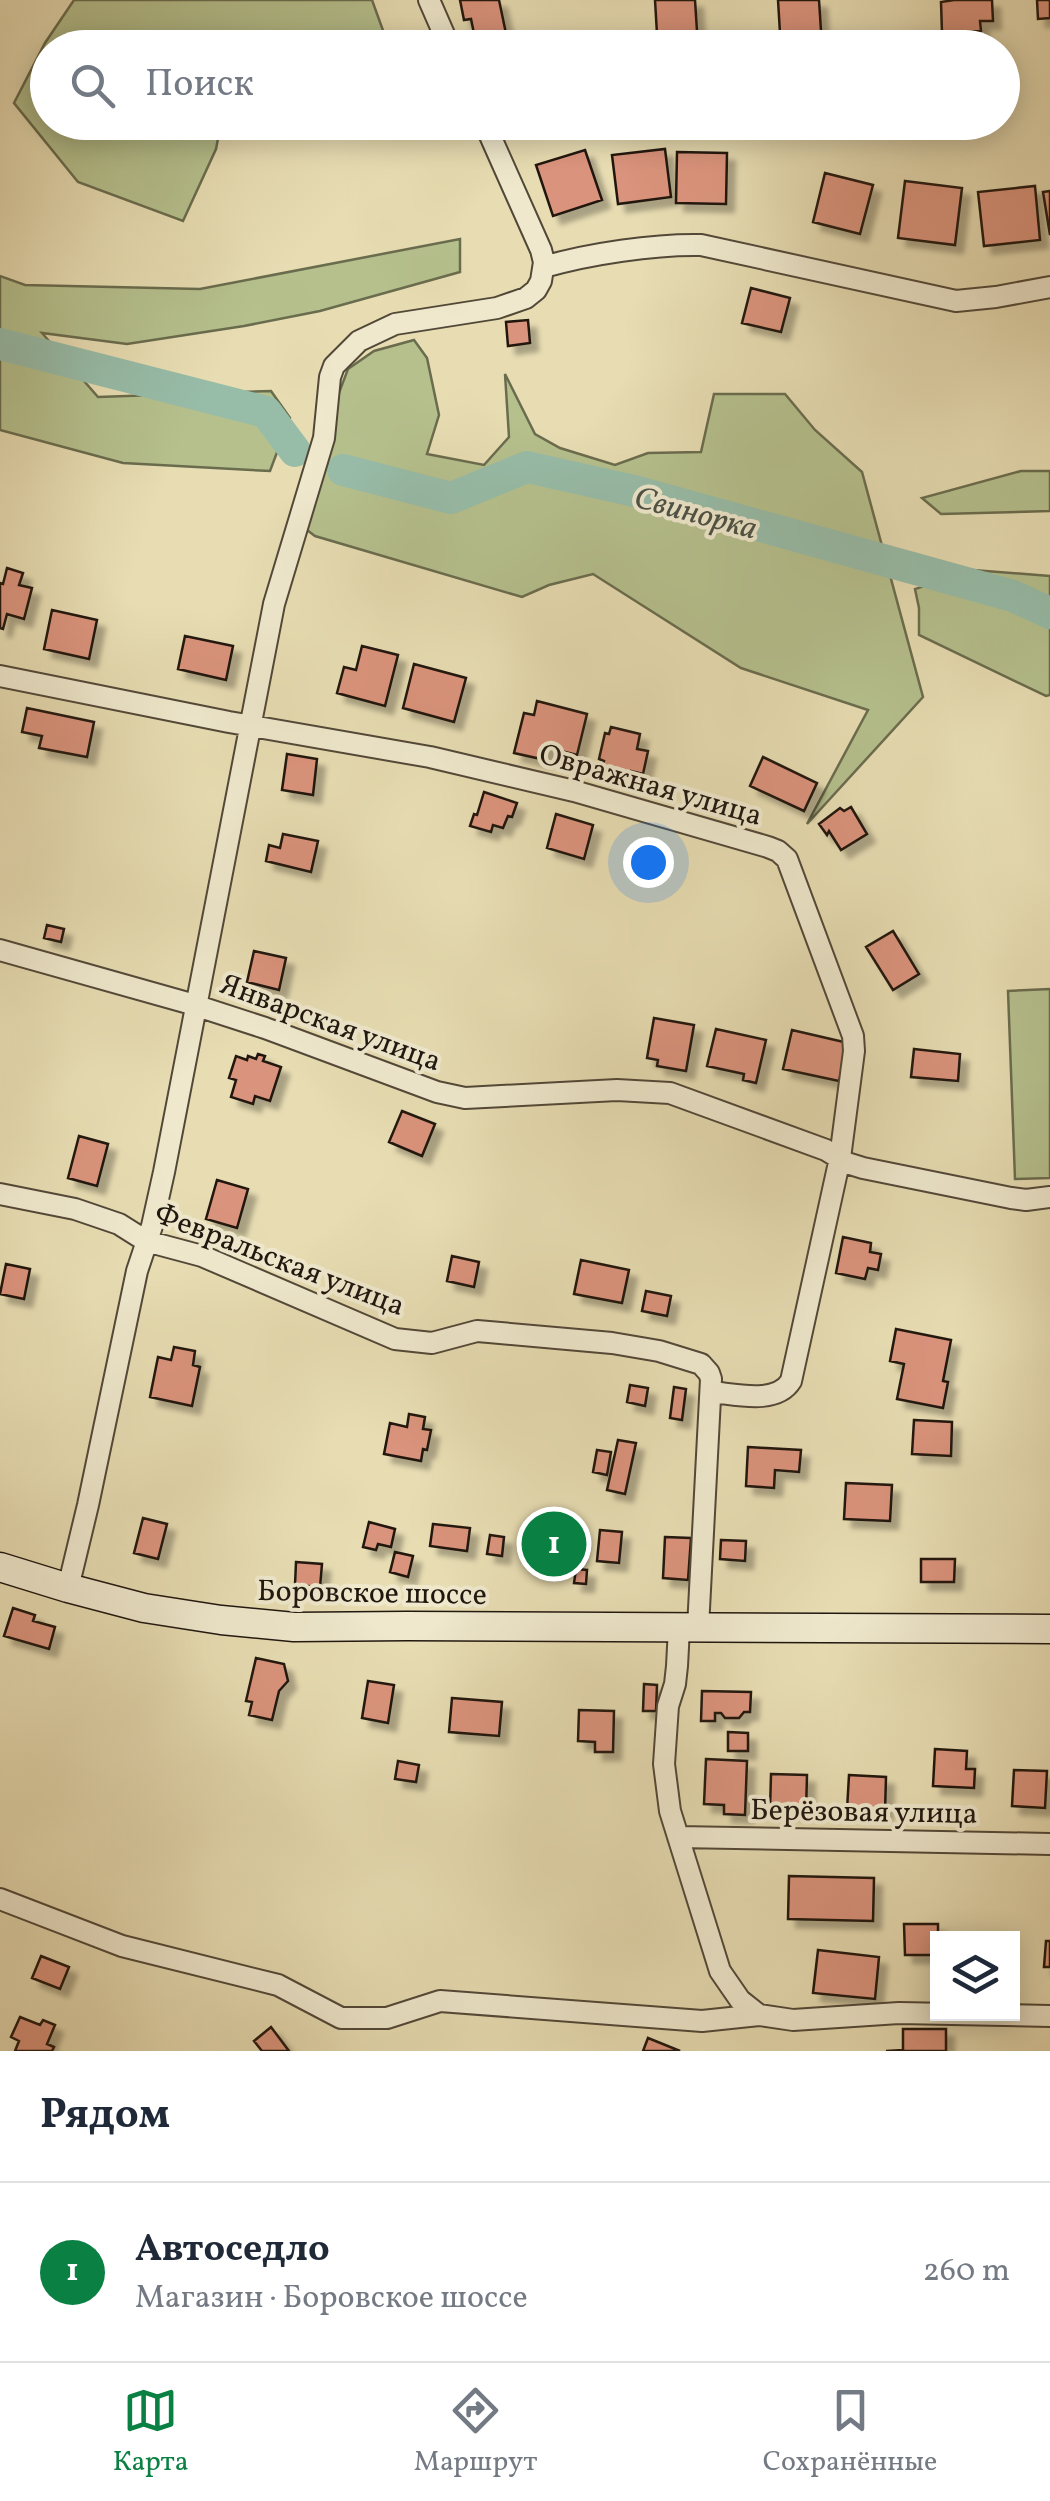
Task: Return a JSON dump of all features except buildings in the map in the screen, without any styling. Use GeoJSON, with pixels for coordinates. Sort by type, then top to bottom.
{"type":"FeatureCollection","features":[{"type":"Feature","properties":{"kind":"main road","name":"Боровское шоссе"},"geometry":{"type":"LineString","coordinates":[[0,1567],[144,1608],[294,1627],[1050,1630]]}},
{"type":"Feature","properties":{"kind":"street"},"geometry":{"type":"LineString","coordinates":[[429,0],[442,30]]}},
{"type":"Feature","properties":{"kind":"street"},"geometry":{"type":"LineString","coordinates":[[68,1588],[137,1271],[164,1172],[278,587],[324,438],[330,376],[334,366],[359,341],[395,324],[514,304],[536,290],[544,268],[541,250],[492,140]]}},
{"type":"Feature","properties":{"kind":"street"},"geometry":{"type":"LineString","coordinates":[[544,268],[672,244],[700,245],[956,301],[1050,287]]}},
{"type":"Feature","properties":{"kind":"street","name":"Овражная улица"},"geometry":{"type":"LineString","coordinates":[[0,676],[252,726],[430,756],[591,796],[778,852],[787,859],[853,1036],[840,1158],[791,1381],[781,1392],[764,1395],[711,1386]]}},
{"type":"Feature","properties":{"kind":"street","name":"Январская улица"},"geometry":{"type":"LineString","coordinates":[[0,950],[196,1005],[437,1092],[465,1098],[617,1090],[670,1093],[826,1150],[862,1168],[1010,1198],[1050,1197]]}},
{"type":"Feature","properties":{"kind":"street","name":"Февральская улица"},"geometry":{"type":"LineString","coordinates":[[0,1194],[75,1209],[119,1224],[146,1241],[202,1256],[395,1340],[432,1343],[477,1332],[612,1343],[692,1360],[709,1373],[711,1386]]}},
{"type":"Feature","properties":{"kind":"street"},"geometry":{"type":"LineString","coordinates":[[711,1386],[688,1628],[668,1706],[664,1764],[670,1811],[720,1972],[740,2000],[760,2015]]}},
{"type":"Feature","properties":{"kind":"street","name":"Берёзовая улица"},"geometry":{"type":"LineString","coordinates":[[678,1837],[1050,1844]]}},
{"type":"Feature","properties":{"kind":"street"},"geometry":{"type":"LineString","coordinates":[[0,1898],[122,1946],[278,1985],[340,2018],[387,2018],[440,2001],[702,2021],[760,2015],[793,2020],[899,2013],[1050,2016]]}},
{"type":"Feature","properties":{"kind":"green space"},"geometry":{"type":"Polygon","coordinates":[[[74,0],[372,0],[383,30],[54,30],[74,0]]]}},
{"type":"Feature","properties":{"kind":"green space"},"geometry":{"type":"Polygon","coordinates":[[[30,72],[30,123],[14,103],[30,72]]]}},
{"type":"Feature","properties":{"kind":"green space"},"geometry":{"type":"Polygon","coordinates":[[[44,140],[218,140],[183,221],[78,182],[44,140]]]}},
{"type":"Feature","properties":{"kind":"green space"},"geometry":{"type":"Polygon","coordinates":[[[460,239],[460,272],[320,311],[127,344],[42,333],[98,397],[271,391],[290,418],[270,471],[123,463],[0,430],[0,276],[25,285],[200,289],[460,239]]]}},
{"type":"Feature","properties":{"kind":"green space"},"geometry":{"type":"Polygon","coordinates":[[[414,340],[427,358],[439,415],[427,454],[484,465],[509,437],[505,374],[535,434],[560,448],[615,465],[648,453],[701,452],[714,394],[785,394],[815,430],[862,472],[923,697],[807,824],[868,710],[741,668],[593,574],[549,585],[522,597],[315,536],[307,530],[337,398],[348,369],[374,351],[414,340]]]}},
{"type":"Feature","properties":{"kind":"green space"},"geometry":{"type":"Polygon","coordinates":[[[1021,471],[1050,471],[1050,511],[941,514],[922,498],[1021,471]]]}},
{"type":"Feature","properties":{"kind":"green space"},"geometry":{"type":"Polygon","coordinates":[[[973,570],[1050,576],[1050,695],[919,635],[915,589],[973,570]]]}},
{"type":"Feature","properties":{"kind":"green space"},"geometry":{"type":"Polygon","coordinates":[[[1050,989],[1050,1178],[1015,1179],[1008,991],[1050,989]]]}},
{"type":"Feature","properties":{"kind":"waterway","name":"Свинорка"},"geometry":{"type":"LineString","coordinates":[[0,344],[266,412],[295,451]]}},
{"type":"Feature","properties":{"kind":"waterway","name":"Свинорка"},"geometry":{"type":"LineString","coordinates":[[343,470],[451,498],[527,467],[634,491],[1013,596],[1050,613]]}},
{"type":"Feature","properties":{"kind":"place","name":"Автоседло"},"geometry":{"type":"Point","coordinates":[554,1544]}}]}
